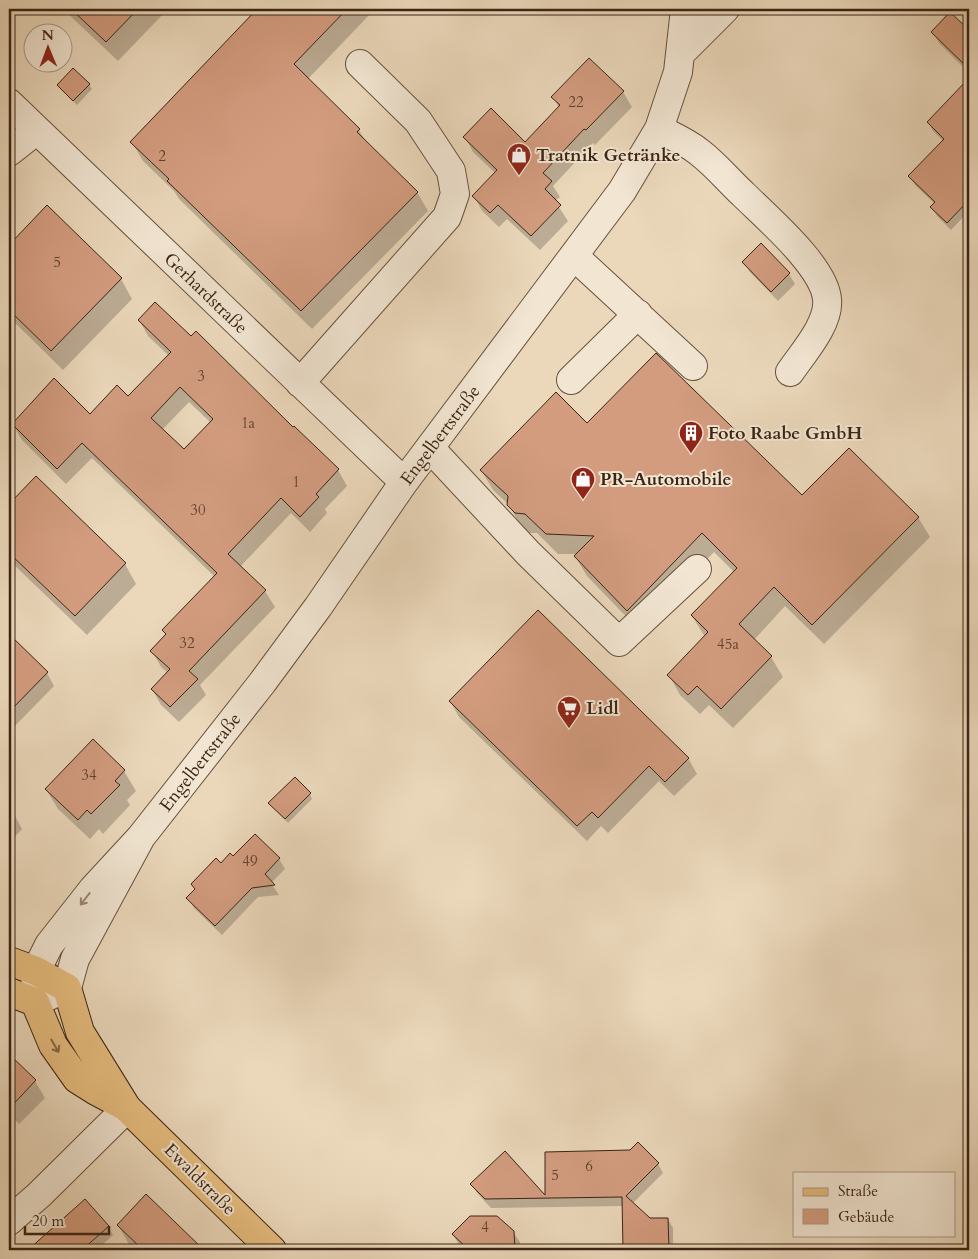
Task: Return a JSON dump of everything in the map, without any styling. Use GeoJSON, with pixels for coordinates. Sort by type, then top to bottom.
{"type":"FeatureCollection","features":[{"type":"Feature","properties":{"kind":"main road"},"geometry":{"type":"LineString","coordinates":[[9,961],[36,971],[68,988]]}},
{"type":"Feature","properties":{"kind":"main road","name":"Ewaldstraße"},"geometry":{"type":"LineString","coordinates":[[68,988],[80,1032],[127,1108],[272,1250]]}},
{"type":"Feature","properties":{"kind":"main road"},"geometry":{"type":"LineString","coordinates":[[9,992],[35,1002]]}},
{"type":"Feature","properties":{"kind":"main road","name":"Ewaldstraße"},"geometry":{"type":"LineString","coordinates":[[35,1002],[53,1045],[78,1079],[127,1108]]}},
{"type":"Feature","properties":{"kind":"street","name":"Engelbertstraße"},"geometry":{"type":"LineString","coordinates":[[35,1002],[36,971],[49,945],[93,889],[141,837],[268,675],[318,607],[404,482],[622,191],[659,129],[678,72],[685,9]]}},
{"type":"Feature","properties":{"kind":"street"},"geometry":{"type":"LineString","coordinates":[[680,54],[725,9]]}},
{"type":"Feature","properties":{"kind":"street"},"geometry":{"type":"LineString","coordinates":[[300,383],[447,217],[455,194],[451,171],[418,121],[360,64]]}},
{"type":"Feature","properties":{"kind":"street","name":"Gerhardstraße"},"geometry":{"type":"LineString","coordinates":[[9,103],[404,482]]}},
{"type":"Feature","properties":{"kind":"street"},"geometry":{"type":"LineString","coordinates":[[659,129],[698,151],[715,166],[781,231],[818,274],[825,287],[828,300],[826,313],[822,324],[790,372]]}},
{"type":"Feature","properties":{"kind":"street"},"geometry":{"type":"LineString","coordinates":[[9,152],[37,130]]}},
{"type":"Feature","properties":{"kind":"street"},"geometry":{"type":"LineString","coordinates":[[574,256],[693,366]]}},
{"type":"Feature","properties":{"kind":"street"},"geometry":{"type":"LineString","coordinates":[[571,380],[638,314]]}},
{"type":"Feature","properties":{"kind":"street"},"geometry":{"type":"LineString","coordinates":[[430,448],[528,553],[620,642],[697,569]]}},
{"type":"Feature","properties":{"kind":"street","name":"Engelbertstraße"},"geometry":{"type":"LineString","coordinates":[[68,988],[75,959],[141,837]]}},
{"type":"Feature","properties":{"kind":"street"},"geometry":{"type":"LineString","coordinates":[[35,1002],[68,988]]}},
{"type":"Feature","properties":{"kind":"street"},"geometry":{"type":"LineString","coordinates":[[9,1221],[39,1195],[127,1108]]}},
{"type":"Feature","properties":{"kind":"building"},"geometry":{"type":"Polygon","coordinates":[[[71,9],[138,9],[106,42],[71,9]]]}},
{"type":"Feature","properties":{"kind":"building"},"geometry":{"type":"Polygon","coordinates":[[[257,9],[347,9],[294,64],[360,129],[357,132],[418,192],[301,311],[167,181],[169,179],[130,142],[257,9]]]}},
{"type":"Feature","properties":{"kind":"building"},"geometry":{"type":"Polygon","coordinates":[[[950,12],[969,30],[969,69],[931,32],[950,12]]]}},
{"type":"Feature","properties":{"kind":"building"},"geometry":{"type":"Polygon","coordinates":[[[589,58],[624,91],[586,130],[584,129],[543,173],[552,181],[545,189],[561,205],[531,236],[498,205],[490,213],[472,196],[497,170],[463,137],[491,108],[525,142],[560,105],[551,97],[589,58]]]}},
{"type":"Feature","properties":{"kind":"building"},"geometry":{"type":"Polygon","coordinates":[[[72,69],[90,84],[73,101],[57,85],[69,72],[72,72],[72,69]]]}},
{"type":"Feature","properties":{"kind":"building"},"geometry":{"type":"Polygon","coordinates":[[[969,78],[969,200],[947,223],[930,207],[935,202],[908,176],[944,139],[927,122],[969,78]]]}},
{"type":"Feature","properties":{"kind":"building"},"geometry":{"type":"Polygon","coordinates":[[[47,205],[122,278],[51,351],[9,310],[9,245],[47,205]]]}},
{"type":"Feature","properties":{"kind":"building"},"geometry":{"type":"Polygon","coordinates":[[[761,243],[790,273],[771,292],[742,262],[761,243]]]}},
{"type":"Feature","properties":{"kind":"building"},"geometry":{"type":"Polygon","coordinates":[[[155,302],[191,336],[196,331],[293,427],[339,469],[316,494],[319,497],[300,517],[281,498],[228,554],[266,590],[189,671],[198,679],[170,707],[151,689],[170,669],[150,651],[166,634],[162,630],[217,573],[82,443],[57,469],[12,424],[54,378],[90,414],[117,385],[128,396],[171,352],[138,320],[155,302]],[[180,387],[151,418],[184,449],[213,419],[180,387]]]}},
{"type":"Feature","properties":{"kind":"building"},"geometry":{"type":"Polygon","coordinates":[[[656,353],[802,495],[849,448],[919,517],[812,625],[774,587],[739,624],[772,656],[721,709],[697,686],[688,695],[667,675],[708,632],[691,615],[737,568],[702,533],[627,611],[574,556],[594,536],[546,534],[525,514],[515,513],[507,505],[508,496],[480,470],[556,392],[587,423],[656,353]]]}},
{"type":"Feature","properties":{"kind":"building"},"geometry":{"type":"Polygon","coordinates":[[[36,476],[126,563],[75,616],[9,553],[9,504],[36,476]]]}},
{"type":"Feature","properties":{"kind":"building","name":"Lidl"},"geometry":{"type":"Polygon","coordinates":[[[538,610],[689,758],[665,782],[649,766],[598,818],[592,812],[577,826],[449,701],[538,610]]]}},
{"type":"Feature","properties":{"kind":"building"},"geometry":{"type":"Polygon","coordinates":[[[9,634],[48,672],[9,712],[9,634]]]}},
{"type":"Feature","properties":{"kind":"building"},"geometry":{"type":"Polygon","coordinates":[[[93,739],[125,770],[115,781],[120,785],[91,814],[87,810],[78,820],[45,789],[93,739]]]}},
{"type":"Feature","properties":{"kind":"building"},"geometry":{"type":"Polygon","coordinates":[[[295,777],[311,793],[285,819],[268,803],[295,777]]]}},
{"type":"Feature","properties":{"kind":"building"},"geometry":{"type":"Polygon","coordinates":[[[255,834],[280,858],[265,874],[275,885],[252,888],[215,926],[186,898],[195,889],[191,884],[216,858],[221,863],[230,853],[233,856],[255,834]]]}},
{"type":"Feature","properties":{"kind":"building"},"geometry":{"type":"Polygon","coordinates":[[[9,1054],[36,1080],[9,1109],[9,1054]]]}},
{"type":"Feature","properties":{"kind":"building"},"geometry":{"type":"Polygon","coordinates":[[[638,1142],[659,1163],[626,1196],[650,1218],[668,1218],[669,1250],[623,1250],[622,1197],[485,1199],[470,1184],[505,1151],[545,1195],[545,1152],[630,1150],[638,1142]]]}},
{"type":"Feature","properties":{"kind":"building"},"geometry":{"type":"Polygon","coordinates":[[[146,1194],[204,1250],[143,1250],[117,1225],[146,1194]]]}},
{"type":"Feature","properties":{"kind":"building"},"geometry":{"type":"Polygon","coordinates":[[[85,1199],[109,1226],[82,1250],[28,1250],[85,1199]]]}},
{"type":"Feature","properties":{"kind":"building"},"geometry":{"type":"Polygon","coordinates":[[[470,1216],[497,1216],[514,1231],[515,1250],[469,1250],[452,1234],[470,1216]]]}},
{"type":"Feature","properties":{"kind":"place","name":"Tratnik Getränke"},"geometry":{"type":"Point","coordinates":[519,176]}},
{"type":"Feature","properties":{"kind":"place","name":"Foto Raabe GmbH"},"geometry":{"type":"Point","coordinates":[691,454]}},
{"type":"Feature","properties":{"kind":"place","name":"PR-Automobile"},"geometry":{"type":"Point","coordinates":[583,500]}},
{"type":"Feature","properties":{"kind":"place","name":"Lidl"},"geometry":{"type":"Point","coordinates":[569,729]}}]}
